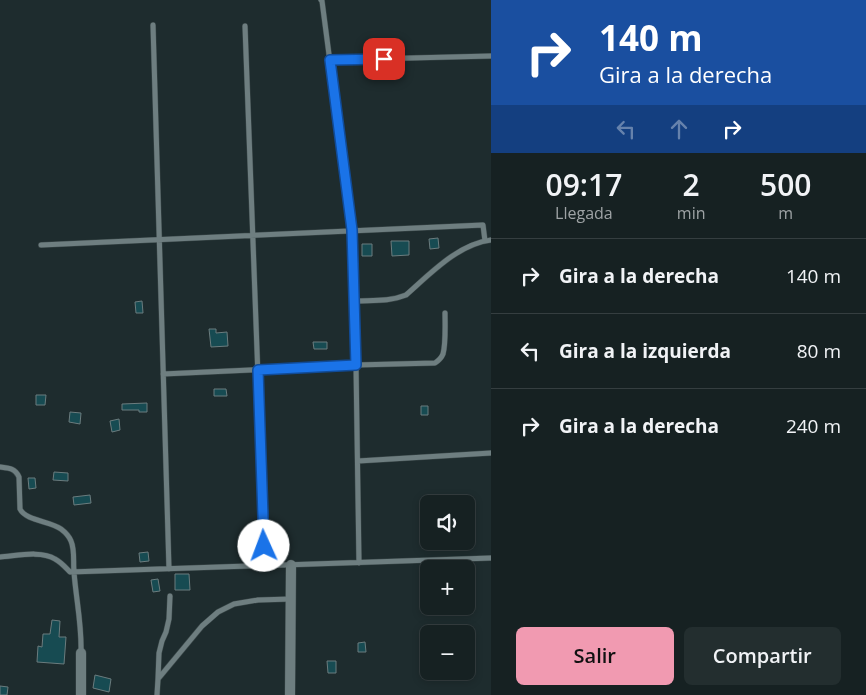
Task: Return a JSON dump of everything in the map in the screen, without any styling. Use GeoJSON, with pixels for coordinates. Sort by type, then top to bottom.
{"type":"FeatureCollection","features":[{"type":"Feature","properties":{"kind":"street"},"geometry":{"type":"LineString","coordinates":[[290,563],[290,695]]}},
{"type":"Feature","properties":{"kind":"street"},"geometry":{"type":"LineString","coordinates":[[81,653],[81,695]]}},
{"type":"Feature","properties":{"kind":"lane"},"geometry":{"type":"LineString","coordinates":[[321,0],[352,230],[359,563]]}},
{"type":"Feature","properties":{"kind":"lane"},"geometry":{"type":"LineString","coordinates":[[153,24],[169,569]]}},
{"type":"Feature","properties":{"kind":"lane"},"geometry":{"type":"LineString","coordinates":[[245,26],[265,566]]}},
{"type":"Feature","properties":{"kind":"lane"},"geometry":{"type":"LineString","coordinates":[[330,60],[491,56]]}},
{"type":"Feature","properties":{"kind":"lane"},"geometry":{"type":"LineString","coordinates":[[41,245],[483,225],[485,241]]}},
{"type":"Feature","properties":{"kind":"lane"},"geometry":{"type":"LineString","coordinates":[[354,301],[389,300],[406,295],[452,255],[466,248],[491,240]]}},
{"type":"Feature","properties":{"kind":"lane"},"geometry":{"type":"LineString","coordinates":[[163,374],[435,363],[440,360],[443,354],[445,313]]}},
{"type":"Feature","properties":{"kind":"lane"},"geometry":{"type":"LineString","coordinates":[[358,461],[491,453]]}},
{"type":"Feature","properties":{"kind":"lane"},"geometry":{"type":"LineString","coordinates":[[0,467],[10,468],[17,473],[22,512],[30,517],[55,525],[67,534],[71,541],[80,620],[81,653]]}},
{"type":"Feature","properties":{"kind":"lane"},"geometry":{"type":"LineString","coordinates":[[0,557],[27,554],[49,556],[56,559],[70,572],[265,566],[290,563],[359,563],[491,558]]}},
{"type":"Feature","properties":{"kind":"lane"},"geometry":{"type":"LineString","coordinates":[[157,695],[159,653],[169,619],[170,596]]}},
{"type":"Feature","properties":{"kind":"lane"},"geometry":{"type":"LineString","coordinates":[[158,679],[202,626],[218,612],[234,604],[258,600],[290,599]]}},
{"type":"Feature","properties":{"kind":"building"},"geometry":{"type":"Polygon","coordinates":[[[438,238],[439,248],[430,249],[429,239],[438,238]]]}},
{"type":"Feature","properties":{"kind":"building"},"geometry":{"type":"Polygon","coordinates":[[[391,241],[409,241],[409,255],[392,256],[391,241]]]}},
{"type":"Feature","properties":{"kind":"building"},"geometry":{"type":"Polygon","coordinates":[[[362,244],[372,244],[372,256],[362,256],[362,244]]]}},
{"type":"Feature","properties":{"kind":"building"},"geometry":{"type":"Polygon","coordinates":[[[142,301],[143,313],[136,313],[135,302],[142,301]]]}},
{"type":"Feature","properties":{"kind":"building"},"geometry":{"type":"Polygon","coordinates":[[[209,329],[216,329],[216,333],[227,332],[228,346],[211,347],[209,329]]]}},
{"type":"Feature","properties":{"kind":"building"},"geometry":{"type":"Polygon","coordinates":[[[313,342],[327,342],[327,349],[314,349],[313,342]]]}},
{"type":"Feature","properties":{"kind":"building"},"geometry":{"type":"Polygon","coordinates":[[[214,389],[226,389],[227,396],[214,396],[214,389]]]}},
{"type":"Feature","properties":{"kind":"building"},"geometry":{"type":"Polygon","coordinates":[[[36,395],[46,395],[45,405],[36,405],[36,395]]]}},
{"type":"Feature","properties":{"kind":"building"},"geometry":{"type":"Polygon","coordinates":[[[147,403],[147,412],[122,410],[122,404],[147,403]]]}},
{"type":"Feature","properties":{"kind":"building"},"geometry":{"type":"Polygon","coordinates":[[[421,406],[428,406],[428,415],[421,415],[421,406]]]}},
{"type":"Feature","properties":{"kind":"building"},"geometry":{"type":"Polygon","coordinates":[[[70,412],[81,413],[80,424],[69,422],[70,412]]]}},
{"type":"Feature","properties":{"kind":"building"},"geometry":{"type":"Polygon","coordinates":[[[119,419],[120,430],[112,432],[110,421],[119,419]]]}},
{"type":"Feature","properties":{"kind":"building"},"geometry":{"type":"Polygon","coordinates":[[[54,472],[68,473],[68,481],[53,480],[54,472]]]}},
{"type":"Feature","properties":{"kind":"building"},"geometry":{"type":"Polygon","coordinates":[[[28,478],[35,478],[36,488],[29,489],[28,478]]]}},
{"type":"Feature","properties":{"kind":"building"},"geometry":{"type":"Polygon","coordinates":[[[90,495],[91,503],[74,505],[73,497],[90,495]]]}},
{"type":"Feature","properties":{"kind":"building"},"geometry":{"type":"Polygon","coordinates":[[[148,552],[149,561],[140,562],[139,553],[148,552]]]}},
{"type":"Feature","properties":{"kind":"building"},"geometry":{"type":"Polygon","coordinates":[[[175,574],[189,574],[190,590],[175,590],[175,574]]]}},
{"type":"Feature","properties":{"kind":"building"},"geometry":{"type":"Polygon","coordinates":[[[158,579],[160,591],[153,592],[151,580],[158,579]]]}},
{"type":"Feature","properties":{"kind":"building"},"geometry":{"type":"Polygon","coordinates":[[[52,620],[60,621],[59,637],[66,637],[64,664],[37,662],[38,646],[42,647],[43,634],[50,634],[52,620]]]}},
{"type":"Feature","properties":{"kind":"building"},"geometry":{"type":"Polygon","coordinates":[[[365,642],[366,652],[358,652],[358,643],[365,642]]]}},
{"type":"Feature","properties":{"kind":"building"},"geometry":{"type":"Polygon","coordinates":[[[327,661],[336,661],[336,673],[328,673],[327,661]]]}},
{"type":"Feature","properties":{"kind":"building"},"geometry":{"type":"Polygon","coordinates":[[[95,675],[111,679],[109,692],[93,688],[95,675]]]}},
{"type":"Feature","properties":{"kind":"building"},"geometry":{"type":"Polygon","coordinates":[[[0,686],[8,687],[7,695],[0,695],[0,686]]]}},
{"type":"Feature","properties":{"kind":"route"},"geometry":{"type":"LineString","coordinates":[[264,546],[258,370],[356,365],[352,230],[330,60],[384,59]]}}]}
